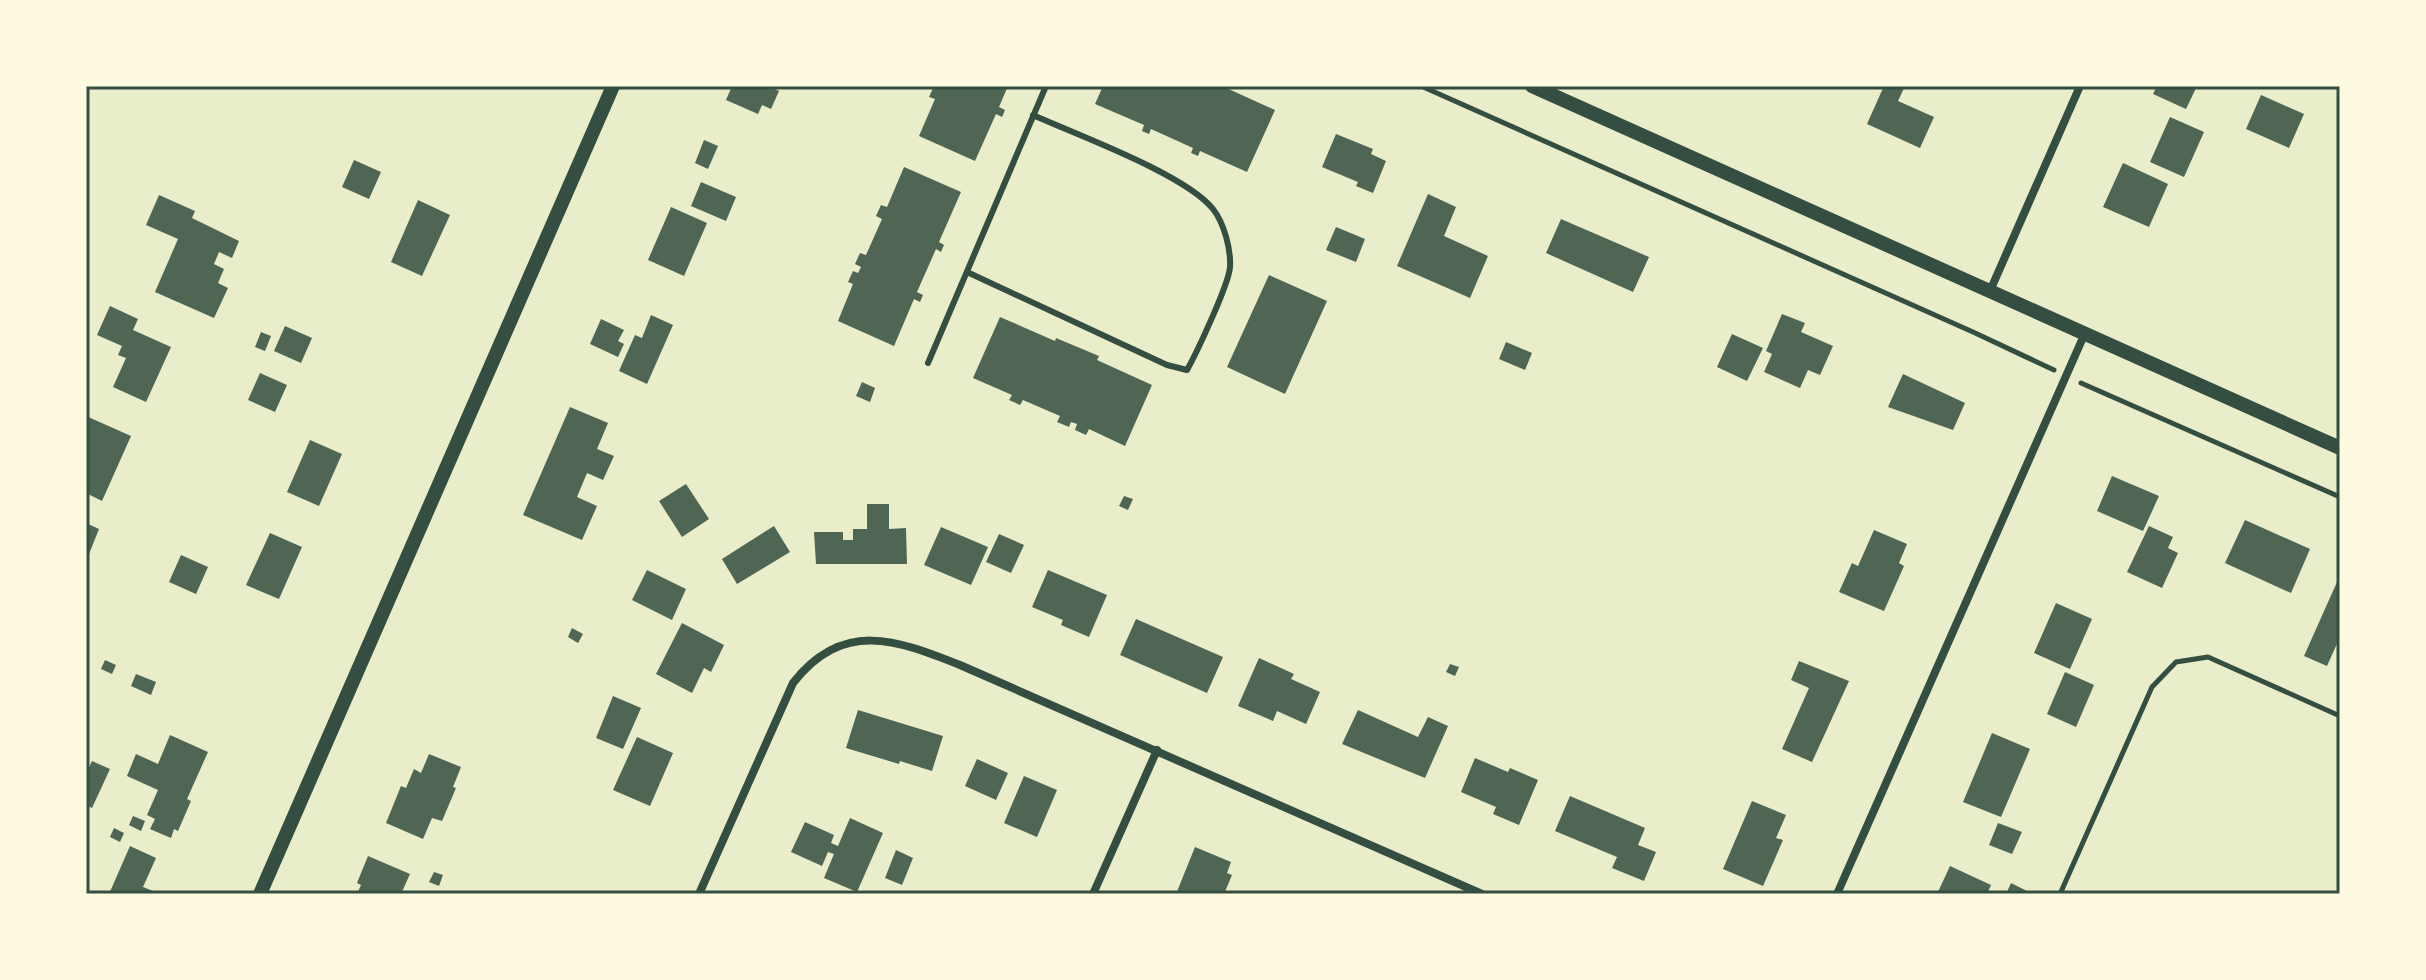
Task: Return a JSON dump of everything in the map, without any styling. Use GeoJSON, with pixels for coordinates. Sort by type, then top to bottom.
{"type":"FeatureCollection","features":[{"type":"Feature","properties":{"kind":"street"},"geometry":{"type":"LineString","coordinates":[[260,894],[613,86]]}},
{"type":"Feature","properties":{"kind":"street"},"geometry":{"type":"LineString","coordinates":[[1532,86],[2340,448]]}},
{"type":"Feature","properties":{"kind":"street"},"geometry":{"type":"LineString","coordinates":[[1990,291],[2080,86]]}},
{"type":"Feature","properties":{"kind":"street"},"geometry":{"type":"LineString","coordinates":[[1837,894],[2085,333]]}},
{"type":"Feature","properties":{"kind":"street"},"geometry":{"type":"LineString","coordinates":[[699,894],[793,683],[805,667],[823,655],[843,646],[887,640],[911,646],[1157,750],[1482,894]]}},
{"type":"Feature","properties":{"kind":"street"},"geometry":{"type":"LineString","coordinates":[[1093,894],[1157,750]]}},
{"type":"Feature","properties":{"kind":"lane"},"geometry":{"type":"LineString","coordinates":[[928,363],[1046,86]]}},
{"type":"Feature","properties":{"kind":"lane"},"geometry":{"type":"LineString","coordinates":[[967,272],[1167,365],[1187,370],[1203,336],[1230,269],[1226,238],[1214,210],[1195,192],[1171,177],[1033,115]]}},
{"type":"Feature","properties":{"kind":"path"},"geometry":{"type":"LineString","coordinates":[[1421,86],[2340,497]]}},
{"type":"Feature","properties":{"kind":"path"},"geometry":{"type":"LineString","coordinates":[[2060,894],[2152,687],[2176,662],[2208,657],[2340,716]]}},
{"type":"Feature","properties":{"kind":"building"},"geometry":{"type":"Polygon","coordinates":[[[732,86],[776,86],[775,89],[779,91],[771,109],[762,105],[758,114],[726,100],[732,86]]]}},
{"type":"Feature","properties":{"kind":"building"},"geometry":{"type":"Polygon","coordinates":[[[934,86],[1008,86],[999,107],[1005,110],[1002,117],[996,114],[975,161],[919,136],[935,99],[929,97],[934,86]]]}},
{"type":"Feature","properties":{"kind":"building"},"geometry":{"type":"Polygon","coordinates":[[[1103,86],[1222,86],[1275,110],[1247,172],[1200,151],[1198,156],[1191,153],[1193,148],[1151,129],[1149,134],[1142,131],[1144,125],[1095,104],[1103,86]]]}},
{"type":"Feature","properties":{"kind":"building"},"geometry":{"type":"Polygon","coordinates":[[[1884,86],[1905,86],[1898,101],[1934,117],[1920,148],[1867,124],[1884,86]]]}},
{"type":"Feature","properties":{"kind":"building"},"geometry":{"type":"Polygon","coordinates":[[[2157,86],[2197,86],[2186,109],[2153,94],[2157,86]]]}},
{"type":"Feature","properties":{"kind":"building"},"geometry":{"type":"Polygon","coordinates":[[[2261,95],[2304,114],[2289,148],[2246,129],[2261,95]]]}},
{"type":"Feature","properties":{"kind":"building"},"geometry":{"type":"Polygon","coordinates":[[[2170,117],[2204,132],[2184,177],[2150,162],[2170,117]]]}},
{"type":"Feature","properties":{"kind":"building"},"geometry":{"type":"Polygon","coordinates":[[[1336,134],[1373,149],[1371,154],[1386,161],[1373,193],[1356,186],[1358,182],[1322,167],[1336,134]]]}},
{"type":"Feature","properties":{"kind":"building"},"geometry":{"type":"Polygon","coordinates":[[[704,140],[718,146],[708,169],[695,163],[704,140]]]}},
{"type":"Feature","properties":{"kind":"building"},"geometry":{"type":"Polygon","coordinates":[[[354,160],[381,172],[369,199],[342,187],[354,160]]]}},
{"type":"Feature","properties":{"kind":"building"},"geometry":{"type":"Polygon","coordinates":[[[2123,163],[2168,184],[2149,227],[2103,207],[2123,163]]]}},
{"type":"Feature","properties":{"kind":"building"},"geometry":{"type":"Polygon","coordinates":[[[904,167],[961,192],[939,242],[944,245],[941,252],[936,249],[917,292],[923,295],[920,302],[914,299],[894,346],[838,321],[853,284],[848,282],[853,271],[858,273],[861,267],[855,264],[860,253],[866,255],[882,219],[876,216],[881,205],[887,207],[904,167]]]}},
{"type":"Feature","properties":{"kind":"building"},"geometry":{"type":"Polygon","coordinates":[[[701,182],[736,197],[726,221],[691,206],[701,182]]]}},
{"type":"Feature","properties":{"kind":"building"},"geometry":{"type":"Polygon","coordinates":[[[1428,194],[1456,207],[1444,236],[1488,256],[1470,298],[1397,266],[1428,194]]]}},
{"type":"Feature","properties":{"kind":"building"},"geometry":{"type":"Polygon","coordinates":[[[159,195],[195,211],[192,218],[239,241],[232,258],[219,252],[214,264],[224,269],[218,283],[228,288],[214,318],[155,292],[178,239],[146,225],[159,195]]]}},
{"type":"Feature","properties":{"kind":"building"},"geometry":{"type":"Polygon","coordinates":[[[418,200],[450,215],[422,276],[391,262],[418,200]]]}},
{"type":"Feature","properties":{"kind":"building"},"geometry":{"type":"Polygon","coordinates":[[[671,207],[707,223],[684,276],[648,260],[671,207]]]}},
{"type":"Feature","properties":{"kind":"building"},"geometry":{"type":"Polygon","coordinates":[[[1561,219],[1649,257],[1633,292],[1546,253],[1561,219]]]}},
{"type":"Feature","properties":{"kind":"building"},"geometry":{"type":"Polygon","coordinates":[[[1336,227],[1365,239],[1356,262],[1326,250],[1336,227]]]}},
{"type":"Feature","properties":{"kind":"building"},"geometry":{"type":"Polygon","coordinates":[[[1269,275],[1327,301],[1285,394],[1227,367],[1269,275]]]}},
{"type":"Feature","properties":{"kind":"building"},"geometry":{"type":"Polygon","coordinates":[[[110,306],[138,319],[133,330],[171,347],[146,402],[113,387],[126,358],[118,355],[122,346],[97,335],[110,306]]]}},
{"type":"Feature","properties":{"kind":"building"},"geometry":{"type":"Polygon","coordinates":[[[1782,314],[1805,323],[1801,332],[1833,346],[1820,375],[1808,370],[1800,388],[1764,372],[1772,354],[1766,351],[1782,314]]]}},
{"type":"Feature","properties":{"kind":"building"},"geometry":{"type":"Polygon","coordinates":[[[651,315],[673,325],[647,384],[619,371],[635,335],[642,338],[651,315]]]}},
{"type":"Feature","properties":{"kind":"building"},"geometry":{"type":"Polygon","coordinates":[[[1000,317],[1099,356],[1097,360],[1152,385],[1125,446],[1089,429],[1086,435],[1075,430],[1077,424],[1071,422],[1069,427],[1057,422],[1060,416],[1023,400],[1020,405],[1009,400],[1012,395],[973,378],[1000,317]]]}},
{"type":"Feature","properties":{"kind":"building"},"geometry":{"type":"Polygon","coordinates":[[[601,319],[624,330],[618,341],[624,344],[618,357],[590,344],[601,319]]]}},
{"type":"Feature","properties":{"kind":"building"},"geometry":{"type":"Polygon","coordinates":[[[285,326],[312,338],[301,363],[274,351],[285,326]]]}},
{"type":"Feature","properties":{"kind":"building"},"geometry":{"type":"Polygon","coordinates":[[[261,332],[271,336],[265,351],[255,347],[261,332]]]}},
{"type":"Feature","properties":{"kind":"building"},"geometry":{"type":"Polygon","coordinates":[[[1732,334],[1763,348],[1747,381],[1717,367],[1732,334]]]}},
{"type":"Feature","properties":{"kind":"building"},"geometry":{"type":"Polygon","coordinates":[[[1506,342],[1532,353],[1525,370],[1499,359],[1506,342]]]}},
{"type":"Feature","properties":{"kind":"building"},"geometry":{"type":"Polygon","coordinates":[[[260,373],[287,385],[275,412],[248,400],[260,373]]]}},
{"type":"Feature","properties":{"kind":"building"},"geometry":{"type":"Polygon","coordinates":[[[1903,374],[1965,403],[1953,430],[1888,407],[1903,374]]]}},
{"type":"Feature","properties":{"kind":"building"},"geometry":{"type":"Polygon","coordinates":[[[862,382],[875,388],[870,402],[856,396],[862,382]]]}},
{"type":"Feature","properties":{"kind":"building"},"geometry":{"type":"Polygon","coordinates":[[[570,407],[608,423],[597,449],[614,456],[603,480],[587,473],[577,497],[597,506],[582,540],[523,515],[570,407]]]}},
{"type":"Feature","properties":{"kind":"building"},"geometry":{"type":"Polygon","coordinates":[[[86,416],[131,436],[102,501],[86,493],[86,416]]]}},
{"type":"Feature","properties":{"kind":"building"},"geometry":{"type":"Polygon","coordinates":[[[310,440],[342,454],[319,506],[287,492],[310,440]]]}},
{"type":"Feature","properties":{"kind":"building"},"geometry":{"type":"Polygon","coordinates":[[[2112,476],[2159,496],[2143,531],[2097,511],[2112,476]]]}},
{"type":"Feature","properties":{"kind":"building"},"geometry":{"type":"Polygon","coordinates":[[[686,484],[709,519],[682,537],[659,501],[686,484]]]}},
{"type":"Feature","properties":{"kind":"building"},"geometry":{"type":"Polygon","coordinates":[[[1124,496],[1133,499],[1128,510],[1119,506],[1124,496]]]}},
{"type":"Feature","properties":{"kind":"building"},"geometry":{"type":"Polygon","coordinates":[[[867,504],[889,504],[889,529],[906,528],[907,564],[816,564],[814,532],[843,532],[843,540],[853,540],[853,529],[867,529],[867,504]]]}},
{"type":"Feature","properties":{"kind":"building"},"geometry":{"type":"Polygon","coordinates":[[[2245,520],[2310,549],[2291,593],[2225,563],[2245,520]]]}},
{"type":"Feature","properties":{"kind":"building"},"geometry":{"type":"Polygon","coordinates":[[[86,523],[99,529],[89,554],[86,553],[86,523]]]}},
{"type":"Feature","properties":{"kind":"building"},"geometry":{"type":"Polygon","coordinates":[[[774,526],[790,552],[737,584],[722,559],[774,526]]]}},
{"type":"Feature","properties":{"kind":"building"},"geometry":{"type":"Polygon","coordinates":[[[2149,526],[2173,537],[2168,548],[2178,553],[2162,588],[2127,572],[2149,526]]]}},
{"type":"Feature","properties":{"kind":"building"},"geometry":{"type":"Polygon","coordinates":[[[941,527],[988,547],[971,585],[924,565],[941,527]]]}},
{"type":"Feature","properties":{"kind":"building"},"geometry":{"type":"Polygon","coordinates":[[[1874,530],[1907,544],[1899,563],[1904,566],[1884,611],[1839,592],[1852,563],[1858,566],[1874,530]]]}},
{"type":"Feature","properties":{"kind":"building"},"geometry":{"type":"Polygon","coordinates":[[[270,533],[302,547],[279,599],[246,585],[270,533]]]}},
{"type":"Feature","properties":{"kind":"building"},"geometry":{"type":"Polygon","coordinates":[[[999,534],[1024,545],[1011,573],[986,562],[999,534]]]}},
{"type":"Feature","properties":{"kind":"building"},"geometry":{"type":"Polygon","coordinates":[[[181,555],[208,567],[196,594],[169,582],[181,555]]]}},
{"type":"Feature","properties":{"kind":"building"},"geometry":{"type":"Polygon","coordinates":[[[647,570],[686,589],[672,620],[632,600],[647,570]]]}},
{"type":"Feature","properties":{"kind":"building"},"geometry":{"type":"Polygon","coordinates":[[[1048,570],[1107,595],[1089,637],[1061,625],[1063,620],[1032,607],[1048,570]]]}},
{"type":"Feature","properties":{"kind":"building"},"geometry":{"type":"Polygon","coordinates":[[[2337,582],[2340,584],[2340,637],[2327,666],[2304,656],[2337,582]]]}},
{"type":"Feature","properties":{"kind":"building"},"geometry":{"type":"Polygon","coordinates":[[[2056,603],[2092,619],[2070,669],[2034,653],[2056,603]]]}},
{"type":"Feature","properties":{"kind":"building"},"geometry":{"type":"Polygon","coordinates":[[[1136,619],[1223,657],[1207,693],[1120,655],[1136,619]]]}},
{"type":"Feature","properties":{"kind":"building"},"geometry":{"type":"Polygon","coordinates":[[[682,623],[724,645],[711,672],[704,668],[692,693],[656,674],[682,623]]]}},
{"type":"Feature","properties":{"kind":"building"},"geometry":{"type":"Polygon","coordinates":[[[572,628],[583,634],[578,643],[568,637],[572,628]]]}},
{"type":"Feature","properties":{"kind":"building"},"geometry":{"type":"Polygon","coordinates":[[[1259,658],[1294,674],[1291,679],[1320,692],[1306,724],[1277,711],[1273,721],[1238,706],[1259,658]]]}},
{"type":"Feature","properties":{"kind":"building"},"geometry":{"type":"Polygon","coordinates":[[[105,660],[116,665],[112,674],[101,669],[105,660]]]}},
{"type":"Feature","properties":{"kind":"building"},"geometry":{"type":"Polygon","coordinates":[[[1799,661],[1849,681],[1812,762],[1782,749],[1809,688],[1791,680],[1799,661]]]}},
{"type":"Feature","properties":{"kind":"building"},"geometry":{"type":"Polygon","coordinates":[[[1450,664],[1459,667],[1455,676],[1446,672],[1450,664]]]}},
{"type":"Feature","properties":{"kind":"building"},"geometry":{"type":"Polygon","coordinates":[[[2065,672],[2094,685],[2076,727],[2047,714],[2065,672]]]}},
{"type":"Feature","properties":{"kind":"building"},"geometry":{"type":"Polygon","coordinates":[[[136,674],[156,682],[151,695],[131,686],[136,674]]]}},
{"type":"Feature","properties":{"kind":"building"},"geometry":{"type":"Polygon","coordinates":[[[613,696],[641,708],[623,749],[596,738],[613,696]]]}},
{"type":"Feature","properties":{"kind":"building"},"geometry":{"type":"Polygon","coordinates":[[[858,710],[943,736],[932,771],[846,748],[858,710]]]}},
{"type":"Feature","properties":{"kind":"building"},"geometry":{"type":"Polygon","coordinates":[[[1358,710],[1418,737],[1428,717],[1448,726],[1425,778],[1342,744],[1358,710]]]}},
{"type":"Feature","properties":{"kind":"building"},"geometry":{"type":"Polygon","coordinates":[[[1992,733],[2030,749],[2001,817],[1963,802],[1992,733]]]}},
{"type":"Feature","properties":{"kind":"building"},"geometry":{"type":"Polygon","coordinates":[[[170,735],[208,752],[187,799],[191,801],[178,831],[174,829],[171,838],[150,829],[155,819],[147,815],[158,790],[127,776],[136,754],[158,764],[170,735]]]}},
{"type":"Feature","properties":{"kind":"building"},"geometry":{"type":"Polygon","coordinates":[[[637,737],[673,753],[650,806],[613,790],[637,737]]]}},
{"type":"Feature","properties":{"kind":"building"},"geometry":{"type":"Polygon","coordinates":[[[429,754],[461,767],[442,821],[432,818],[423,839],[386,823],[401,786],[406,788],[414,769],[421,773],[429,754]]]}},
{"type":"Feature","properties":{"kind":"building"},"geometry":{"type":"Polygon","coordinates":[[[1475,758],[1538,780],[1519,825],[1493,814],[1496,807],[1461,792],[1475,758]]]}},
{"type":"Feature","properties":{"kind":"building"},"geometry":{"type":"Polygon","coordinates":[[[977,759],[1008,773],[996,800],[965,786],[977,759]]]}},
{"type":"Feature","properties":{"kind":"building"},"geometry":{"type":"Polygon","coordinates":[[[92,761],[110,769],[92,808],[86,805],[86,774],[92,761]]]}},
{"type":"Feature","properties":{"kind":"building"},"geometry":{"type":"Polygon","coordinates":[[[1024,776],[1057,790],[1037,837],[1004,823],[1024,776]]]}},
{"type":"Feature","properties":{"kind":"building"},"geometry":{"type":"Polygon","coordinates":[[[1570,796],[1645,828],[1638,845],[1656,852],[1644,881],[1612,868],[1617,857],[1555,831],[1570,796]]]}},
{"type":"Feature","properties":{"kind":"building"},"geometry":{"type":"Polygon","coordinates":[[[1752,801],[1786,815],[1776,838],[1783,840],[1763,886],[1723,869],[1752,801]]]}},
{"type":"Feature","properties":{"kind":"building"},"geometry":{"type":"Polygon","coordinates":[[[133,816],[145,821],[141,831],[129,825],[133,816]]]}},
{"type":"Feature","properties":{"kind":"building"},"geometry":{"type":"Polygon","coordinates":[[[850,818],[883,833],[857,892],[824,878],[834,854],[828,852],[822,866],[791,852],[805,822],[834,835],[831,843],[838,846],[850,818]]]}},
{"type":"Feature","properties":{"kind":"building"},"geometry":{"type":"Polygon","coordinates":[[[1998,823],[2022,832],[2012,854],[1989,845],[1998,823]]]}},
{"type":"Feature","properties":{"kind":"building"},"geometry":{"type":"Polygon","coordinates":[[[114,828],[124,833],[120,842],[110,837],[114,828]]]}},
{"type":"Feature","properties":{"kind":"building"},"geometry":{"type":"Polygon","coordinates":[[[130,846],[156,858],[143,887],[153,891],[152,894],[109,894],[130,846]]]}},
{"type":"Feature","properties":{"kind":"building"},"geometry":{"type":"Polygon","coordinates":[[[1195,847],[1231,862],[1227,873],[1232,875],[1224,894],[1176,894],[1195,847]]]}},
{"type":"Feature","properties":{"kind":"building"},"geometry":{"type":"Polygon","coordinates":[[[896,850],[913,858],[902,885],[885,878],[896,850]]]}},
{"type":"Feature","properties":{"kind":"building"},"geometry":{"type":"Polygon","coordinates":[[[368,856],[410,874],[401,894],[357,894],[361,885],[357,883],[368,856]]]}},
{"type":"Feature","properties":{"kind":"building"},"geometry":{"type":"Polygon","coordinates":[[[1950,866],[1991,885],[1987,894],[1937,894],[1950,866]]]}},
{"type":"Feature","properties":{"kind":"building"},"geometry":{"type":"Polygon","coordinates":[[[434,872],[443,875],[439,886],[429,882],[434,872]]]}},
{"type":"Feature","properties":{"kind":"building"},"geometry":{"type":"Polygon","coordinates":[[[2011,883],[2033,894],[2006,894],[2011,883]]]}}]}
